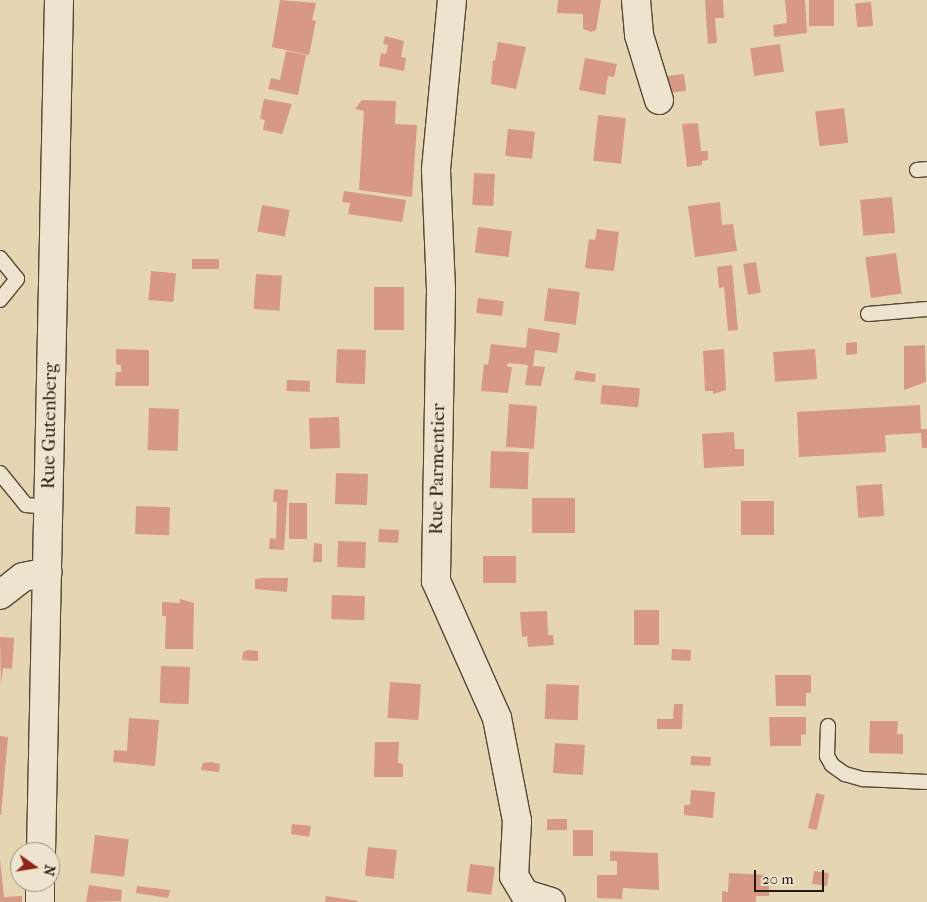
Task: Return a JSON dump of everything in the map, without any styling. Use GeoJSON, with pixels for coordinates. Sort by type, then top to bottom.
{"type":"FeatureCollection","features":[{"type":"Feature","properties":{"kind":"street","name":"Rue Gutenberg"},"geometry":{"type":"LineString","coordinates":[[41,842],[59,0]]}},
{"type":"Feature","properties":{"kind":"street","name":"Rue Parmentier"},"geometry":{"type":"LineString","coordinates":[[452,0],[436,170],[442,290],[436,581],[496,718],[517,821],[514,876],[525,894],[551,902]]}},
{"type":"Feature","properties":{"kind":"street"},"geometry":{"type":"LineString","coordinates":[[636,0],[639,35],[660,100]]}},
{"type":"Feature","properties":{"kind":"street"},"geometry":{"type":"LineString","coordinates":[[0,595],[23,577],[48,572]]}},
{"type":"Feature","properties":{"kind":"lane"},"geometry":{"type":"LineString","coordinates":[[0,258],[16,279],[9,293],[0,300]]}},
{"type":"Feature","properties":{"kind":"lane"},"geometry":{"type":"LineString","coordinates":[[868,314],[927,309]]}},
{"type":"Feature","properties":{"kind":"lane"},"geometry":{"type":"LineString","coordinates":[[0,472],[26,505],[48,507]]}},
{"type":"Feature","properties":{"kind":"lane"},"geometry":{"type":"LineString","coordinates":[[828,726],[827,756],[832,765],[845,774],[863,779],[927,782]]}},
{"type":"Feature","properties":{"kind":"building"},"geometry":{"type":"Polygon","coordinates":[[[280,0],[316,3],[312,20],[316,21],[309,55],[272,47],[280,0]]]}},
{"type":"Feature","properties":{"kind":"building"},"geometry":{"type":"Polygon","coordinates":[[[558,0],[601,0],[596,30],[591,32],[583,29],[583,14],[557,13],[558,0]]]}},
{"type":"Feature","properties":{"kind":"building"},"geometry":{"type":"Polygon","coordinates":[[[705,0],[723,0],[724,18],[715,18],[717,43],[708,44],[705,0]]]}},
{"type":"Feature","properties":{"kind":"building"},"geometry":{"type":"Polygon","coordinates":[[[785,0],[805,0],[807,33],[774,37],[773,25],[787,23],[785,0]]]}},
{"type":"Feature","properties":{"kind":"building"},"geometry":{"type":"Polygon","coordinates":[[[809,0],[834,0],[834,26],[809,26],[809,0]]]}},
{"type":"Feature","properties":{"kind":"building"},"geometry":{"type":"Polygon","coordinates":[[[871,2],[873,26],[857,27],[855,3],[871,2]]]}},
{"type":"Feature","properties":{"kind":"building"},"geometry":{"type":"Polygon","coordinates":[[[385,36],[404,41],[401,57],[406,58],[404,71],[379,66],[381,53],[386,54],[388,45],[383,44],[385,36]]]}},
{"type":"Feature","properties":{"kind":"building"},"geometry":{"type":"Polygon","coordinates":[[[498,42],[526,47],[516,89],[491,84],[493,60],[495,61],[498,42]]]}},
{"type":"Feature","properties":{"kind":"building"},"geometry":{"type":"Polygon","coordinates":[[[780,44],[784,72],[754,76],[750,48],[780,44]]]}},
{"type":"Feature","properties":{"kind":"building"},"geometry":{"type":"Polygon","coordinates":[[[286,51],[306,55],[298,95],[268,89],[271,78],[280,80],[286,51]]]}},
{"type":"Feature","properties":{"kind":"building"},"geometry":{"type":"Polygon","coordinates":[[[585,58],[617,64],[614,77],[608,76],[605,95],[579,90],[585,58]]]}},
{"type":"Feature","properties":{"kind":"building"},"geometry":{"type":"Polygon","coordinates":[[[684,74],[686,91],[665,93],[663,77],[684,74]]]}},
{"type":"Feature","properties":{"kind":"building"},"geometry":{"type":"Polygon","coordinates":[[[264,99],[292,104],[282,134],[263,130],[265,120],[260,119],[264,99]]]}},
{"type":"Feature","properties":{"kind":"building"},"geometry":{"type":"Polygon","coordinates":[[[362,100],[396,101],[395,124],[417,125],[412,197],[359,190],[364,111],[355,109],[362,100]]]}},
{"type":"Feature","properties":{"kind":"building"},"geometry":{"type":"Polygon","coordinates":[[[844,108],[848,143],[819,146],[815,112],[844,108]]]}},
{"type":"Feature","properties":{"kind":"building"},"geometry":{"type":"Polygon","coordinates":[[[598,115],[626,118],[621,164],[593,161],[598,115]]]}},
{"type":"Feature","properties":{"kind":"building"},"geometry":{"type":"Polygon","coordinates":[[[698,123],[701,151],[708,151],[708,160],[702,161],[702,165],[687,167],[682,124],[698,123]]]}},
{"type":"Feature","properties":{"kind":"building"},"geometry":{"type":"Polygon","coordinates":[[[508,129],[535,132],[532,159],[505,156],[508,129]]]}},
{"type":"Feature","properties":{"kind":"building"},"geometry":{"type":"Polygon","coordinates":[[[474,173],[495,174],[493,206],[472,205],[474,173]]]}},
{"type":"Feature","properties":{"kind":"building"},"geometry":{"type":"Polygon","coordinates":[[[344,191],[406,200],[402,222],[348,214],[350,203],[342,202],[344,191]]]}},
{"type":"Feature","properties":{"kind":"building"},"geometry":{"type":"Polygon","coordinates":[[[892,197],[895,233],[863,236],[860,200],[892,197]]]}},
{"type":"Feature","properties":{"kind":"building"},"geometry":{"type":"Polygon","coordinates":[[[720,202],[722,225],[733,224],[737,251],[695,257],[688,206],[720,202]]]}},
{"type":"Feature","properties":{"kind":"building"},"geometry":{"type":"Polygon","coordinates":[[[262,205],[290,210],[285,236],[257,232],[262,205]]]}},
{"type":"Feature","properties":{"kind":"building"},"geometry":{"type":"Polygon","coordinates":[[[478,227],[512,231],[509,257],[475,253],[478,227]]]}},
{"type":"Feature","properties":{"kind":"building"},"geometry":{"type":"Polygon","coordinates":[[[597,229],[619,232],[614,271],[585,268],[589,239],[595,240],[597,229]]]}},
{"type":"Feature","properties":{"kind":"building"},"geometry":{"type":"Polygon","coordinates":[[[896,253],[902,294],[871,298],[865,257],[896,253]]]}},
{"type":"Feature","properties":{"kind":"building"},"geometry":{"type":"Polygon","coordinates":[[[192,259],[219,259],[219,269],[192,269],[192,259]]]}},
{"type":"Feature","properties":{"kind":"building"},"geometry":{"type":"Polygon","coordinates":[[[756,262],[761,293],[748,295],[743,264],[756,262]]]}},
{"type":"Feature","properties":{"kind":"building"},"geometry":{"type":"Polygon","coordinates":[[[732,265],[738,330],[728,331],[724,287],[719,288],[717,267],[732,265]]]}},
{"type":"Feature","properties":{"kind":"building"},"geometry":{"type":"Polygon","coordinates":[[[151,271],[176,273],[173,302],[148,300],[151,271]]]}},
{"type":"Feature","properties":{"kind":"building"},"geometry":{"type":"Polygon","coordinates":[[[256,274],[282,276],[279,311],[254,309],[256,274]]]}},
{"type":"Feature","properties":{"kind":"building"},"geometry":{"type":"Polygon","coordinates":[[[374,287],[404,287],[404,330],[374,330],[374,287]]]}},
{"type":"Feature","properties":{"kind":"building"},"geometry":{"type":"Polygon","coordinates":[[[548,288],[580,292],[576,325],[544,321],[548,288]]]}},
{"type":"Feature","properties":{"kind":"building"},"geometry":{"type":"Polygon","coordinates":[[[478,298],[504,301],[502,316],[476,313],[478,298]]]}},
{"type":"Feature","properties":{"kind":"building"},"geometry":{"type":"Polygon","coordinates":[[[528,328],[560,333],[557,353],[535,350],[533,366],[545,367],[541,386],[525,385],[528,365],[508,363],[507,367],[512,367],[508,393],[481,391],[484,364],[488,365],[491,344],[526,348],[528,328]]]}},
{"type":"Feature","properties":{"kind":"building"},"geometry":{"type":"Polygon","coordinates":[[[857,342],[857,354],[846,355],[846,343],[857,342]]]}},
{"type":"Feature","properties":{"kind":"building"},"geometry":{"type":"Polygon","coordinates":[[[925,345],[926,382],[904,390],[904,346],[925,345]]]}},
{"type":"Feature","properties":{"kind":"building"},"geometry":{"type":"Polygon","coordinates":[[[116,349],[149,350],[149,386],[115,386],[116,372],[121,372],[121,365],[116,364],[116,349]]]}},
{"type":"Feature","properties":{"kind":"building"},"geometry":{"type":"Polygon","coordinates":[[[337,349],[366,350],[365,384],[336,383],[337,349]]]}},
{"type":"Feature","properties":{"kind":"building"},"geometry":{"type":"Polygon","coordinates":[[[724,349],[726,390],[713,394],[713,391],[705,391],[703,351],[724,349]]]}},
{"type":"Feature","properties":{"kind":"building"},"geometry":{"type":"Polygon","coordinates":[[[815,349],[817,379],[775,382],[773,352],[815,349]]]}},
{"type":"Feature","properties":{"kind":"building"},"geometry":{"type":"Polygon","coordinates":[[[576,371],[596,374],[595,382],[574,380],[576,371]]]}},
{"type":"Feature","properties":{"kind":"building"},"geometry":{"type":"Polygon","coordinates":[[[287,380],[310,381],[310,392],[287,391],[287,380]]]}},
{"type":"Feature","properties":{"kind":"building"},"geometry":{"type":"Polygon","coordinates":[[[602,385],[640,388],[638,407],[600,404],[602,385]]]}},
{"type":"Feature","properties":{"kind":"building"},"geometry":{"type":"Polygon","coordinates":[[[509,404],[537,406],[534,449],[506,447],[509,404]]]}},
{"type":"Feature","properties":{"kind":"building"},"geometry":{"type":"Polygon","coordinates":[[[920,405],[921,429],[927,429],[927,448],[922,448],[921,433],[885,435],[886,452],[799,457],[797,412],[920,405]]]}},
{"type":"Feature","properties":{"kind":"building"},"geometry":{"type":"Polygon","coordinates":[[[149,408],[179,409],[178,451],[148,450],[149,408]]]}},
{"type":"Feature","properties":{"kind":"building"},"geometry":{"type":"Polygon","coordinates":[[[339,417],[340,448],[310,449],[309,418],[339,417]]]}},
{"type":"Feature","properties":{"kind":"building"},"geometry":{"type":"Polygon","coordinates":[[[734,432],[735,449],[744,449],[744,466],[704,468],[702,434],[734,432]]]}},
{"type":"Feature","properties":{"kind":"building"},"geometry":{"type":"Polygon","coordinates":[[[491,451],[529,452],[528,489],[490,488],[491,451]]]}},
{"type":"Feature","properties":{"kind":"building"},"geometry":{"type":"Polygon","coordinates":[[[336,473],[368,474],[367,505],[335,504],[336,473]]]}},
{"type":"Feature","properties":{"kind":"building"},"geometry":{"type":"Polygon","coordinates":[[[882,484],[884,516],[858,518],[856,486],[882,484]]]}},
{"type":"Feature","properties":{"kind":"building"},"geometry":{"type":"Polygon","coordinates":[[[274,489],[288,490],[284,550],[269,549],[270,538],[276,539],[277,502],[273,502],[274,489]]]}},
{"type":"Feature","properties":{"kind":"building"},"geometry":{"type":"Polygon","coordinates":[[[532,498],[575,498],[575,533],[532,533],[532,498]]]}},
{"type":"Feature","properties":{"kind":"building"},"geometry":{"type":"Polygon","coordinates":[[[741,501],[774,501],[774,535],[741,535],[741,501]]]}},
{"type":"Feature","properties":{"kind":"building"},"geometry":{"type":"Polygon","coordinates":[[[289,503],[307,503],[307,539],[289,539],[289,503]]]}},
{"type":"Feature","properties":{"kind":"building"},"geometry":{"type":"Polygon","coordinates":[[[136,506],[170,507],[169,535],[135,534],[136,506]]]}},
{"type":"Feature","properties":{"kind":"building"},"geometry":{"type":"Polygon","coordinates":[[[379,529],[399,530],[398,543],[378,542],[379,529]]]}},
{"type":"Feature","properties":{"kind":"building"},"geometry":{"type":"Polygon","coordinates":[[[338,541],[366,542],[365,568],[337,567],[338,541]]]}},
{"type":"Feature","properties":{"kind":"building"},"geometry":{"type":"Polygon","coordinates":[[[314,543],[322,544],[322,562],[313,562],[314,543]]]}},
{"type":"Feature","properties":{"kind":"building"},"geometry":{"type":"Polygon","coordinates":[[[483,556],[516,556],[516,583],[483,583],[483,556]]]}},
{"type":"Feature","properties":{"kind":"building"},"geometry":{"type":"Polygon","coordinates":[[[288,578],[287,592],[255,589],[255,579],[288,578]]]}},
{"type":"Feature","properties":{"kind":"building"},"geometry":{"type":"Polygon","coordinates":[[[332,595],[365,596],[364,620],[331,619],[332,595]]]}},
{"type":"Feature","properties":{"kind":"building"},"geometry":{"type":"Polygon","coordinates":[[[180,599],[194,603],[193,649],[165,649],[166,616],[162,616],[162,602],[180,603],[180,599]]]}},
{"type":"Feature","properties":{"kind":"building"},"geometry":{"type":"Polygon","coordinates":[[[634,610],[659,610],[659,645],[634,645],[634,610]]]}},
{"type":"Feature","properties":{"kind":"building"},"geometry":{"type":"Polygon","coordinates":[[[547,611],[548,635],[553,635],[554,645],[528,647],[527,636],[522,637],[520,612],[547,611]]]}},
{"type":"Feature","properties":{"kind":"building"},"geometry":{"type":"Polygon","coordinates":[[[0,637],[14,638],[12,669],[3,668],[1,685],[0,637]]]}},
{"type":"Feature","properties":{"kind":"building"},"geometry":{"type":"Polygon","coordinates":[[[672,649],[691,650],[690,661],[671,660],[672,649]]]}},
{"type":"Feature","properties":{"kind":"building"},"geometry":{"type":"Polygon","coordinates":[[[248,650],[258,651],[258,661],[242,660],[243,652],[248,650]]]}},
{"type":"Feature","properties":{"kind":"building"},"geometry":{"type":"Polygon","coordinates":[[[161,666],[190,667],[189,704],[160,703],[161,666]]]}},
{"type":"Feature","properties":{"kind":"building"},"geometry":{"type":"Polygon","coordinates":[[[775,675],[811,675],[811,693],[806,693],[806,706],[776,706],[775,675]]]}},
{"type":"Feature","properties":{"kind":"building"},"geometry":{"type":"Polygon","coordinates":[[[390,682],[421,684],[418,720],[387,718],[390,682]]]}},
{"type":"Feature","properties":{"kind":"building"},"geometry":{"type":"Polygon","coordinates":[[[546,684],[579,685],[578,720],[545,719],[546,684]]]}},
{"type":"Feature","properties":{"kind":"building"},"geometry":{"type":"Polygon","coordinates":[[[674,704],[683,704],[682,729],[657,729],[657,719],[673,719],[674,704]]]}},
{"type":"Feature","properties":{"kind":"building"},"geometry":{"type":"Polygon","coordinates":[[[769,717],[806,717],[806,734],[801,735],[801,746],[770,746],[769,717]]]}},
{"type":"Feature","properties":{"kind":"building"},"geometry":{"type":"Polygon","coordinates":[[[129,718],[159,720],[155,766],[113,762],[114,750],[127,751],[129,718]]]}},
{"type":"Feature","properties":{"kind":"building"},"geometry":{"type":"Polygon","coordinates":[[[870,721],[898,721],[897,734],[903,734],[903,754],[869,753],[870,721]]]}},
{"type":"Feature","properties":{"kind":"building"},"geometry":{"type":"Polygon","coordinates":[[[0,736],[8,737],[1,815],[0,815],[0,736]]]}},
{"type":"Feature","properties":{"kind":"building"},"geometry":{"type":"Polygon","coordinates":[[[375,742],[399,742],[398,763],[403,764],[403,777],[374,777],[375,742]]]}},
{"type":"Feature","properties":{"kind":"building"},"geometry":{"type":"Polygon","coordinates":[[[555,743],[585,745],[583,775],[553,773],[555,743]]]}},
{"type":"Feature","properties":{"kind":"building"},"geometry":{"type":"Polygon","coordinates":[[[691,756],[711,757],[711,766],[691,765],[691,756]]]}},
{"type":"Feature","properties":{"kind":"building"},"geometry":{"type":"Polygon","coordinates":[[[203,763],[220,764],[219,772],[201,770],[203,763]]]}},
{"type":"Feature","properties":{"kind":"building"},"geometry":{"type":"Polygon","coordinates":[[[691,790],[715,792],[713,818],[684,815],[684,805],[690,805],[691,790]]]}},
{"type":"Feature","properties":{"kind":"building"},"geometry":{"type":"Polygon","coordinates":[[[816,793],[825,795],[817,830],[808,828],[816,793]]]}},
{"type":"Feature","properties":{"kind":"building"},"geometry":{"type":"Polygon","coordinates":[[[547,819],[567,819],[567,830],[547,830],[547,819]]]}},
{"type":"Feature","properties":{"kind":"building"},"geometry":{"type":"Polygon","coordinates":[[[292,824],[311,826],[309,837],[291,834],[292,824]]]}},
{"type":"Feature","properties":{"kind":"building"},"geometry":{"type":"Polygon","coordinates":[[[573,830],[593,830],[593,856],[573,856],[573,830]]]}},
{"type":"Feature","properties":{"kind":"building"},"geometry":{"type":"Polygon","coordinates":[[[95,835],[129,839],[124,877],[90,873],[95,835]]]}},
{"type":"Feature","properties":{"kind":"building"},"geometry":{"type":"Polygon","coordinates":[[[368,847],[397,850],[394,879],[365,876],[368,847]]]}},
{"type":"Feature","properties":{"kind":"building"},"geometry":{"type":"Polygon","coordinates":[[[610,851],[658,853],[659,890],[623,888],[622,899],[597,898],[597,875],[617,875],[617,861],[610,861],[610,851]]]}},
{"type":"Feature","properties":{"kind":"building"},"geometry":{"type":"Polygon","coordinates":[[[0,860],[4,897],[22,896],[22,902],[0,902],[0,860]]]}},
{"type":"Feature","properties":{"kind":"building"},"geometry":{"type":"Polygon","coordinates":[[[470,864],[495,867],[491,895],[467,892],[470,864]]]}},
{"type":"Feature","properties":{"kind":"building"},"geometry":{"type":"Polygon","coordinates":[[[814,871],[829,873],[827,886],[812,884],[814,871]]]}},
{"type":"Feature","properties":{"kind":"building"},"geometry":{"type":"Polygon","coordinates":[[[729,873],[769,875],[769,896],[756,896],[756,902],[722,902],[722,891],[728,892],[729,873]]]}},
{"type":"Feature","properties":{"kind":"building"},"geometry":{"type":"Polygon","coordinates":[[[89,885],[122,890],[121,901],[86,902],[89,885]]]}},
{"type":"Feature","properties":{"kind":"building"},"geometry":{"type":"Polygon","coordinates":[[[137,886],[170,890],[168,898],[136,893],[137,886]]]}},
{"type":"Feature","properties":{"kind":"building"},"geometry":{"type":"Polygon","coordinates":[[[326,896],[358,901],[358,902],[325,902],[326,896]]]}}]}
